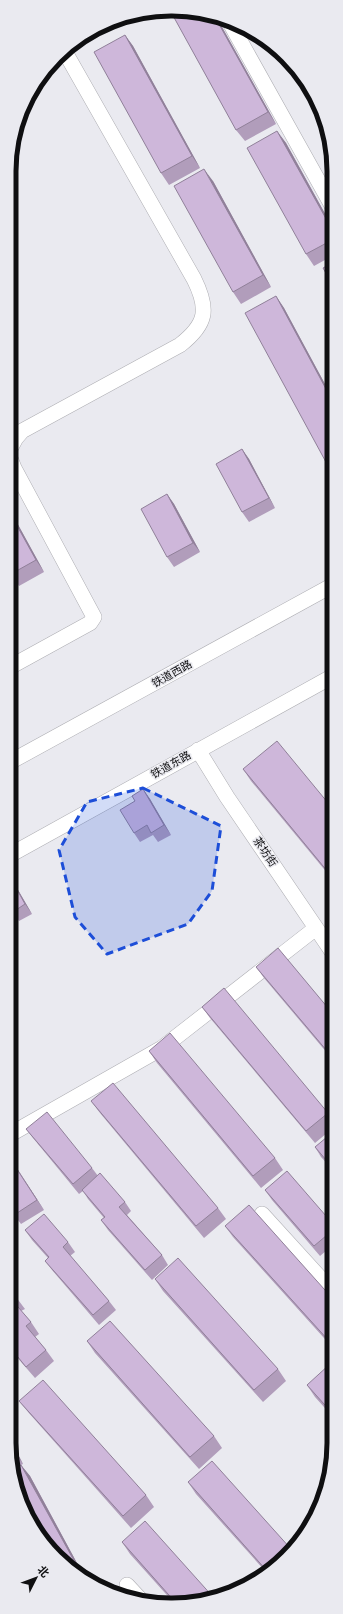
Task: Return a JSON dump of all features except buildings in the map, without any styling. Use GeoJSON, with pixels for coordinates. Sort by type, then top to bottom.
{"type":"FeatureCollection","features":[{"type":"Feature","properties":{"kind":"street"},"geometry":{"type":"LineString","coordinates":[[234,29],[327,196]]}},
{"type":"Feature","properties":{"kind":"street"},"geometry":{"type":"LineString","coordinates":[[16,438],[22,431],[180,344],[197,330],[201,320],[203,307],[202,295],[194,279],[68,56]]}},
{"type":"Feature","properties":{"kind":"street"},"geometry":{"type":"LineString","coordinates":[[16,472],[94,617],[90,623],[16,664]]}},
{"type":"Feature","properties":{"kind":"street","name":"铁道西路"},"geometry":{"type":"LineString","coordinates":[[16,759],[327,588]]}},
{"type":"Feature","properties":{"kind":"street","name":"铁道东路"},"geometry":{"type":"LineString","coordinates":[[16,852],[327,679]]}},
{"type":"Feature","properties":{"kind":"street","name":"茶坊街"},"geometry":{"type":"LineString","coordinates":[[198,750],[327,944]]}},
{"type":"Feature","properties":{"kind":"street"},"geometry":{"type":"LineString","coordinates":[[16,1131],[162,1048],[316,928]]}},
{"type":"Feature","properties":{"kind":"street"},"geometry":{"type":"LineString","coordinates":[[262,1214],[327,1285]]}},
{"type":"Feature","properties":{"kind":"street"},"geometry":{"type":"LineString","coordinates":[[127,1585],[135,1594]]}},
{"type":"Feature","properties":{"kind":"highlighted area"},"geometry":{"type":"Polygon","coordinates":[[[143,788],[221,826],[212,891],[188,924],[107,954],[75,917],[59,850],[87,802],[143,788]]]}}]}
